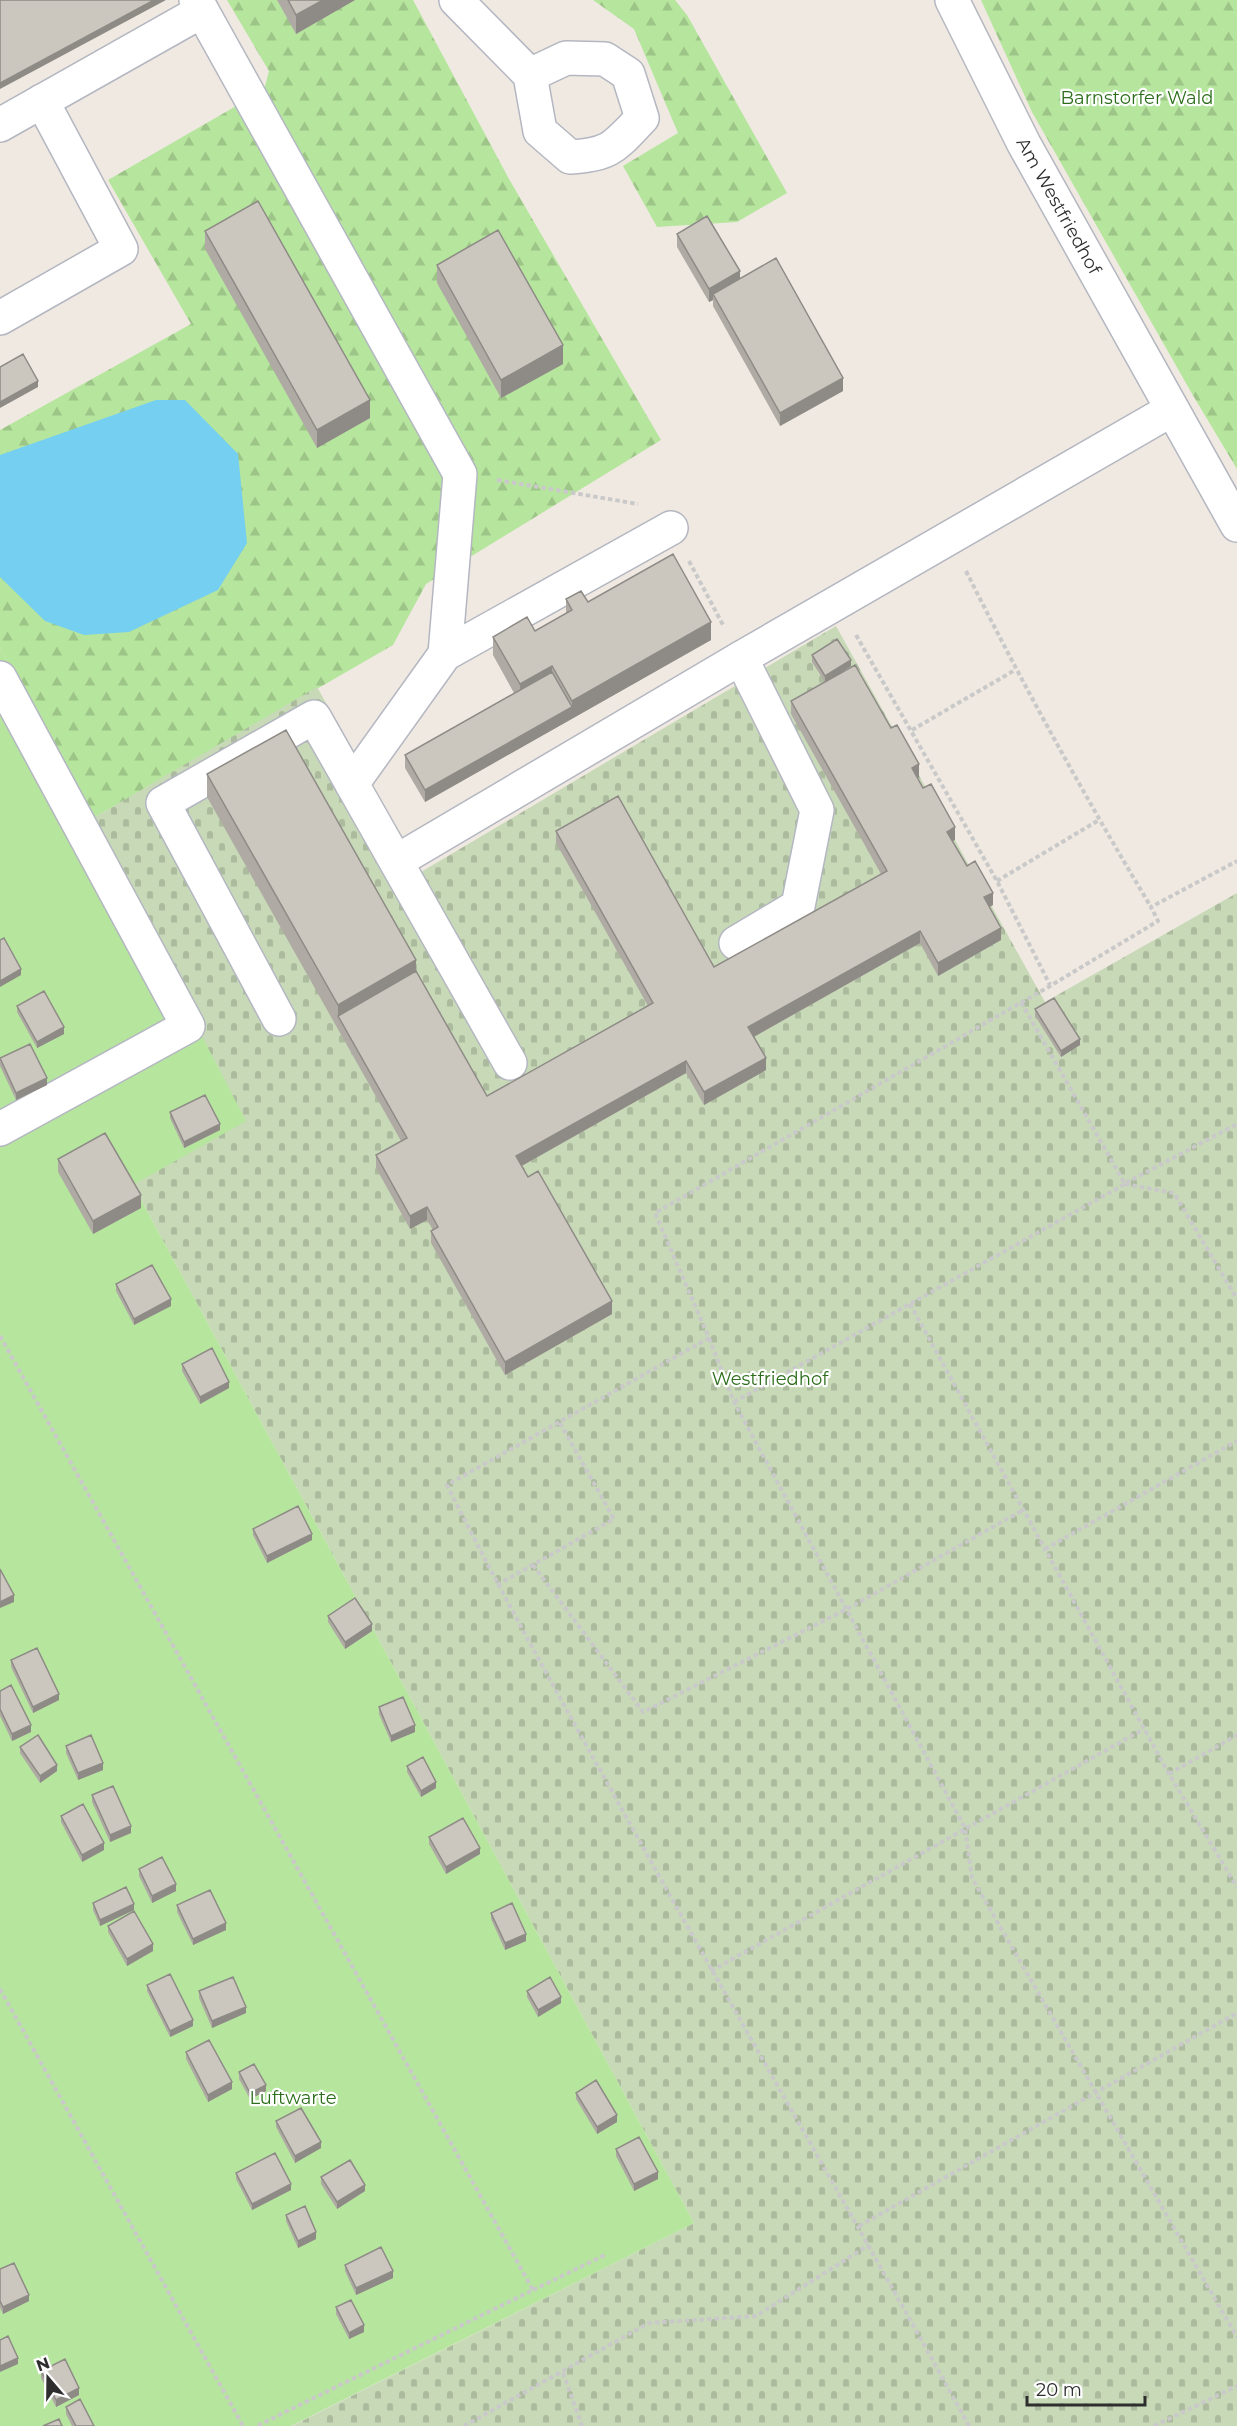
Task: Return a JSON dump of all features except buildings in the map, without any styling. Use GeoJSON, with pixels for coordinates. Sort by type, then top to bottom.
{"type":"FeatureCollection","features":[{"type":"Feature","properties":{"kind":"street"},"geometry":{"type":"LineString","coordinates":[[456,0],[530,75]]}},
{"type":"Feature","properties":{"kind":"street","name":"Am Westfriedhof"},"geometry":{"type":"LineString","coordinates":[[952,0],[1024,144],[1237,525]]}},
{"type":"Feature","properties":{"kind":"street"},"geometry":{"type":"LineString","coordinates":[[0,124],[42,101],[199,5],[460,474],[445,654]]}},
{"type":"Feature","properties":{"kind":"street"},"geometry":{"type":"LineString","coordinates":[[0,318],[121,249],[42,101]]}},
{"type":"Feature","properties":{"kind":"street"},"geometry":{"type":"LineString","coordinates":[[397,861],[741,658],[1171,410]]}},
{"type":"Feature","properties":{"kind":"street"},"geometry":{"type":"LineString","coordinates":[[352,784],[445,654],[671,528]]}},
{"type":"Feature","properties":{"kind":"street"},"geometry":{"type":"LineString","coordinates":[[736,943],[798,906],[817,810],[741,658]]}},
{"type":"Feature","properties":{"kind":"street"},"geometry":{"type":"LineString","coordinates":[[0,678],[188,1026],[0,1129]]}},
{"type":"Feature","properties":{"kind":"street"},"geometry":{"type":"LineString","coordinates":[[279,1019],[164,803],[314,717],[510,1063]]}},
{"type":"Feature","properties":{"kind":"path"},"geometry":{"type":"LineString","coordinates":[[949,538],[1015,670],[1158,921],[1050,986],[655,1213],[734,1402],[965,1828],[972,1878],[1237,2337]]}},
{"type":"Feature","properties":{"kind":"path"},"geometry":{"type":"LineString","coordinates":[[831,607],[912,730],[997,881],[1050,986]]}},
{"type":"Feature","properties":{"kind":"path"},"geometry":{"type":"LineString","coordinates":[[912,730],[1015,670]]}},
{"type":"Feature","properties":{"kind":"path"},"geometry":{"type":"LineString","coordinates":[[997,881],[1099,820]]}},
{"type":"Feature","properties":{"kind":"path"},"geometry":{"type":"LineString","coordinates":[[1151,907],[1237,861]]}},
{"type":"Feature","properties":{"kind":"path"},"geometry":{"type":"LineString","coordinates":[[1021,1002],[1125,1184],[1174,1193],[1237,1299]]}},
{"type":"Feature","properties":{"kind":"path"},"geometry":{"type":"LineString","coordinates":[[734,1402],[1237,1124]]}},
{"type":"Feature","properties":{"kind":"path"},"geometry":{"type":"LineString","coordinates":[[910,1304],[1169,1774],[1237,1887]]}},
{"type":"Feature","properties":{"kind":"path"},"geometry":{"type":"LineString","coordinates":[[0,1336],[533,2290]]}},
{"type":"Feature","properties":{"kind":"path"},"geometry":{"type":"LineString","coordinates":[[709,1338],[447,1485],[497,1585],[711,1971],[859,2226],[969,2426]]}},
{"type":"Feature","properties":{"kind":"path"},"geometry":{"type":"LineString","coordinates":[[497,1585],[614,1519],[560,1423]]}},
{"type":"Feature","properties":{"kind":"path"},"geometry":{"type":"LineString","coordinates":[[1045,1549],[1237,1440]]}},
{"type":"Feature","properties":{"kind":"path"},"geometry":{"type":"LineString","coordinates":[[533,1565],[643,1712],[847,1610],[1023,1510]]}},
{"type":"Feature","properties":{"kind":"path"},"geometry":{"type":"LineString","coordinates":[[711,1971],[1144,1729]]}},
{"type":"Feature","properties":{"kind":"path"},"geometry":{"type":"LineString","coordinates":[[1169,1774],[1237,1735]]}},
{"type":"Feature","properties":{"kind":"path"},"geometry":{"type":"LineString","coordinates":[[0,1989],[243,2426]]}},
{"type":"Feature","properties":{"kind":"path"},"geometry":{"type":"LineString","coordinates":[[859,2226],[1237,2013]]}},
{"type":"Feature","properties":{"kind":"path"},"geometry":{"type":"LineString","coordinates":[[464,2426],[563,2373],[649,2323],[756,2316],[869,2244]]}},
{"type":"Feature","properties":{"kind":"path"},"geometry":{"type":"LineString","coordinates":[[256,2426],[607,2254]]}},
{"type":"Feature","properties":{"kind":"path"},"geometry":{"type":"LineString","coordinates":[[563,2373],[582,2426]]}},
{"type":"Feature","properties":{"kind":"path"},"geometry":{"type":"LineString","coordinates":[[1154,2426],[1237,2386]]}},
{"type":"Feature","properties":{"kind":"green space"},"geometry":{"type":"Polygon","coordinates":[[[227,0],[413,0],[509,179],[661,440],[426,584],[393,645],[90,820],[0,647],[0,430],[191,324],[108,180],[264,90],[269,71],[227,0]]]}},
{"type":"Feature","properties":{"kind":"green space"},"geometry":{"type":"Polygon","coordinates":[[[593,0],[675,0],[687,15],[787,193],[737,222],[657,227],[623,166],[678,133],[634,29],[593,0]]]}},
{"type":"Feature","properties":{"kind":"green space","name":"Barnstorfer Wald"},"geometry":{"type":"Polygon","coordinates":[[[981,0],[1237,0],[1237,469],[1032,112],[981,0]]]}},
{"type":"Feature","properties":{"kind":"green space","name":"Westfriedhof"},"geometry":{"type":"Polygon","coordinates":[[[836,626],[1045,1002],[1237,893],[1237,2426],[292,2426],[694,2223],[133,1185],[90,820],[317,687],[421,872],[836,626]]]}},
{"type":"Feature","properties":{"kind":"green space","name":"Luftwarte"},"geometry":{"type":"Polygon","coordinates":[[[0,647],[246,1121],[133,1185],[694,2223],[291,2426],[0,2426],[0,647]]]}},
{"type":"Feature","properties":{"kind":"water"},"geometry":{"type":"Polygon","coordinates":[[[156,400],[185,400],[238,454],[247,543],[218,590],[129,632],[84,635],[45,621],[0,577],[0,455],[156,400]]]}}]}
